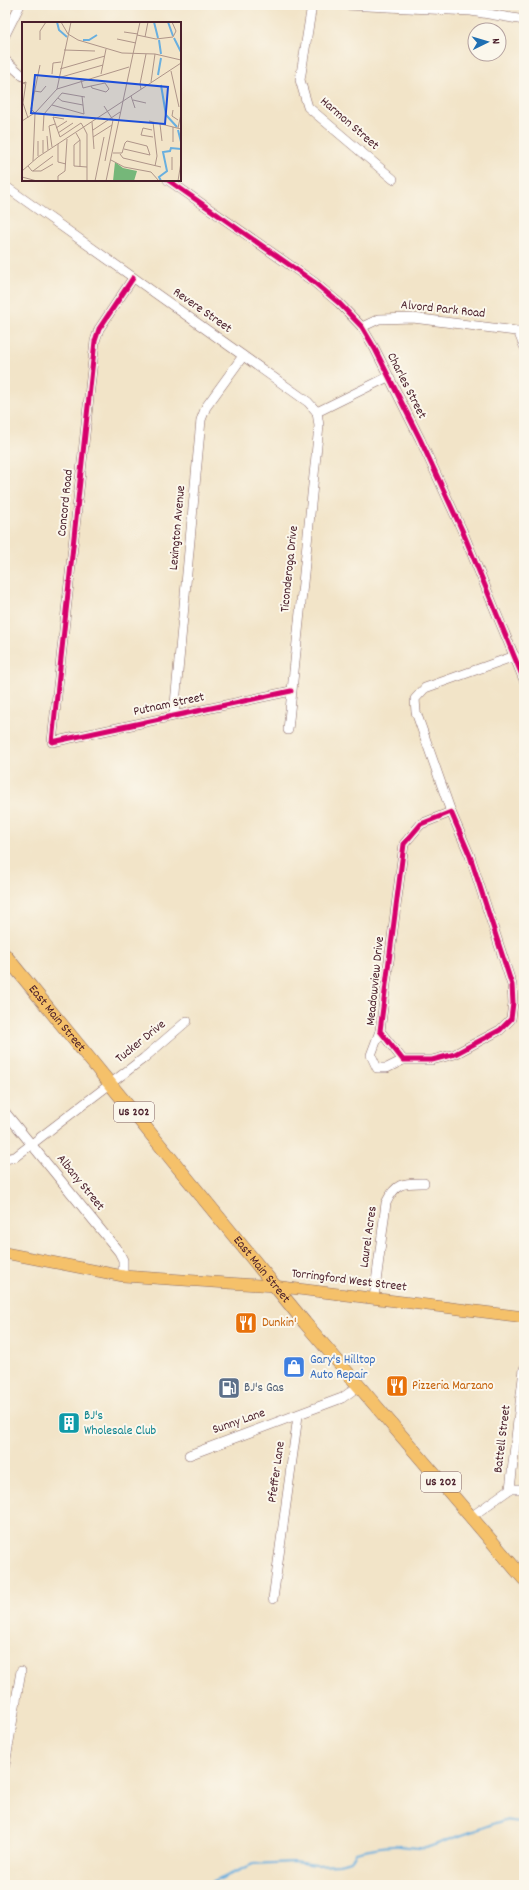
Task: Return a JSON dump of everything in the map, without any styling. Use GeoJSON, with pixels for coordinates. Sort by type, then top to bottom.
{"type":"FeatureCollection","features":[{"type":"Feature","properties":{"kind":"highway","name":"East Main Street"},"geometry":{"type":"LineString","coordinates":[[5,955],[274,1286],[524,1579]]}},
{"type":"Feature","properties":{"kind":"main road","name":"Torringford West Street"},"geometry":{"type":"LineString","coordinates":[[5,1253],[123,1276],[274,1286],[524,1317]]}},
{"type":"Feature","properties":{"kind":"street"},"geometry":{"type":"LineString","coordinates":[[5,35],[20,5]]}},
{"type":"Feature","properties":{"kind":"street","name":"Harmon Street"},"geometry":{"type":"LineString","coordinates":[[312,5],[300,80],[308,107],[393,179]]}},
{"type":"Feature","properties":{"kind":"street"},"geometry":{"type":"LineString","coordinates":[[346,5],[471,11],[524,20]]}},
{"type":"Feature","properties":{"kind":"street"},"geometry":{"type":"LineString","coordinates":[[5,60],[22,75]]}},
{"type":"Feature","properties":{"kind":"street","name":"Charles Street"},"geometry":{"type":"LineString","coordinates":[[169,181],[314,282],[339,303],[362,327],[375,349],[420,440],[462,530],[524,680]]}},
{"type":"Feature","properties":{"kind":"street","name":"Revere Street"},"geometry":{"type":"LineString","coordinates":[[5,186],[308,402],[317,412]]}},
{"type":"Feature","properties":{"kind":"street","name":"Concord Road"},"geometry":{"type":"LineString","coordinates":[[52,742],[95,341],[99,329],[133,278]]}},
{"type":"Feature","properties":{"kind":"street","name":"Alvord Park Road"},"geometry":{"type":"LineString","coordinates":[[362,327],[380,319],[413,318],[521,332]]}},
{"type":"Feature","properties":{"kind":"street"},"geometry":{"type":"LineString","coordinates":[[521,332],[524,346]]}},
{"type":"Feature","properties":{"kind":"street","name":"Lexington Avenue"},"geometry":{"type":"LineString","coordinates":[[174,715],[201,420],[206,407],[243,356]]}},
{"type":"Feature","properties":{"kind":"street"},"geometry":{"type":"LineString","coordinates":[[317,412],[388,377]]}},
{"type":"Feature","properties":{"kind":"street","name":"Ticonderoga Drive"},"geometry":{"type":"LineString","coordinates":[[288,730],[319,426],[317,412]]}},
{"type":"Feature","properties":{"kind":"street","name":"Meadowview Drive"},"geometry":{"type":"LineString","coordinates":[[451,812],[421,824],[404,844],[380,1031],[371,1055],[377,1068],[386,1068],[403,1060],[432,1060],[455,1054],[500,1030],[511,1019],[513,1003],[512,985],[470,856],[451,812],[416,712],[415,699],[426,688],[515,656]]}},
{"type":"Feature","properties":{"kind":"street","name":"Putnam Street"},"geometry":{"type":"LineString","coordinates":[[52,742],[291,691]]}},
{"type":"Feature","properties":{"kind":"street","name":"Tucker Drive"},"geometry":{"type":"LineString","coordinates":[[5,1159],[15,1157],[46,1134],[111,1084],[187,1021]]}},
{"type":"Feature","properties":{"kind":"street","name":"Meadowview Drive"},"geometry":{"type":"LineString","coordinates":[[380,1031],[403,1060]]}},
{"type":"Feature","properties":{"kind":"street","name":"Albany Street"},"geometry":{"type":"LineString","coordinates":[[5,1112],[119,1252],[123,1260],[123,1276]]}},
{"type":"Feature","properties":{"kind":"street","name":"Laurel Acres"},"geometry":{"type":"LineString","coordinates":[[374,1298],[386,1203],[392,1191],[402,1183],[424,1183]]}},
{"type":"Feature","properties":{"kind":"street","name":"Battell Street"},"geometry":{"type":"LineString","coordinates":[[510,1489],[524,1369]]}},
{"type":"Feature","properties":{"kind":"street"},"geometry":{"type":"LineString","coordinates":[[298,1416],[342,1398],[359,1386]]}},
{"type":"Feature","properties":{"kind":"street","name":"Sunny Lane"},"geometry":{"type":"LineString","coordinates":[[189,1455],[298,1416]]}},
{"type":"Feature","properties":{"kind":"street","name":"Pfeffer Lane"},"geometry":{"type":"LineString","coordinates":[[273,1599],[298,1416]]}},
{"type":"Feature","properties":{"kind":"street"},"geometry":{"type":"LineString","coordinates":[[470,1517],[510,1489],[524,1489]]}},
{"type":"Feature","properties":{"kind":"street"},"geometry":{"type":"LineString","coordinates":[[5,1765],[8,1725],[21,1671]]}},
{"type":"Feature","properties":{"kind":"waterway"},"geometry":{"type":"LineString","coordinates":[[207,1885],[253,1864],[294,1862],[316,1865],[339,1864],[351,1861],[356,1852],[372,1849],[395,1846],[426,1848],[504,1820],[520,1822],[524,1815]]}},
{"type":"Feature","properties":{"kind":"cycle path"},"geometry":{"type":"LineString","coordinates":[[169,181],[314,282],[339,303],[362,327],[375,349],[420,439],[462,530],[524,680]]}},
{"type":"Feature","properties":{"kind":"cycle path"},"geometry":{"type":"LineString","coordinates":[[133,278],[99,329],[95,341],[52,742],[291,691]]}},
{"type":"Feature","properties":{"kind":"cycle path"},"geometry":{"type":"LineString","coordinates":[[451,812],[470,856],[512,985],[513,1003],[511,1019],[500,1030],[455,1054],[432,1060],[403,1060],[380,1031],[404,844],[421,824],[451,812]]}},
{"type":"Feature","properties":{"kind":"place","name":"Dunkin'"},"geometry":{"type":"Point","coordinates":[246,1323]}},
{"type":"Feature","properties":{"kind":"place","name":"Gary's Hilltop Auto Repair"},"geometry":{"type":"Point","coordinates":[294,1367]}},
{"type":"Feature","properties":{"kind":"place","name":"Pizzeria Marzano"},"geometry":{"type":"Point","coordinates":[397,1386]}},
{"type":"Feature","properties":{"kind":"place","name":"BJ's Gas"},"geometry":{"type":"Point","coordinates":[229,1388]}},
{"type":"Feature","properties":{"kind":"place","name":"BJ's Wholesale Club"},"geometry":{"type":"Point","coordinates":[69,1423]}}]}
